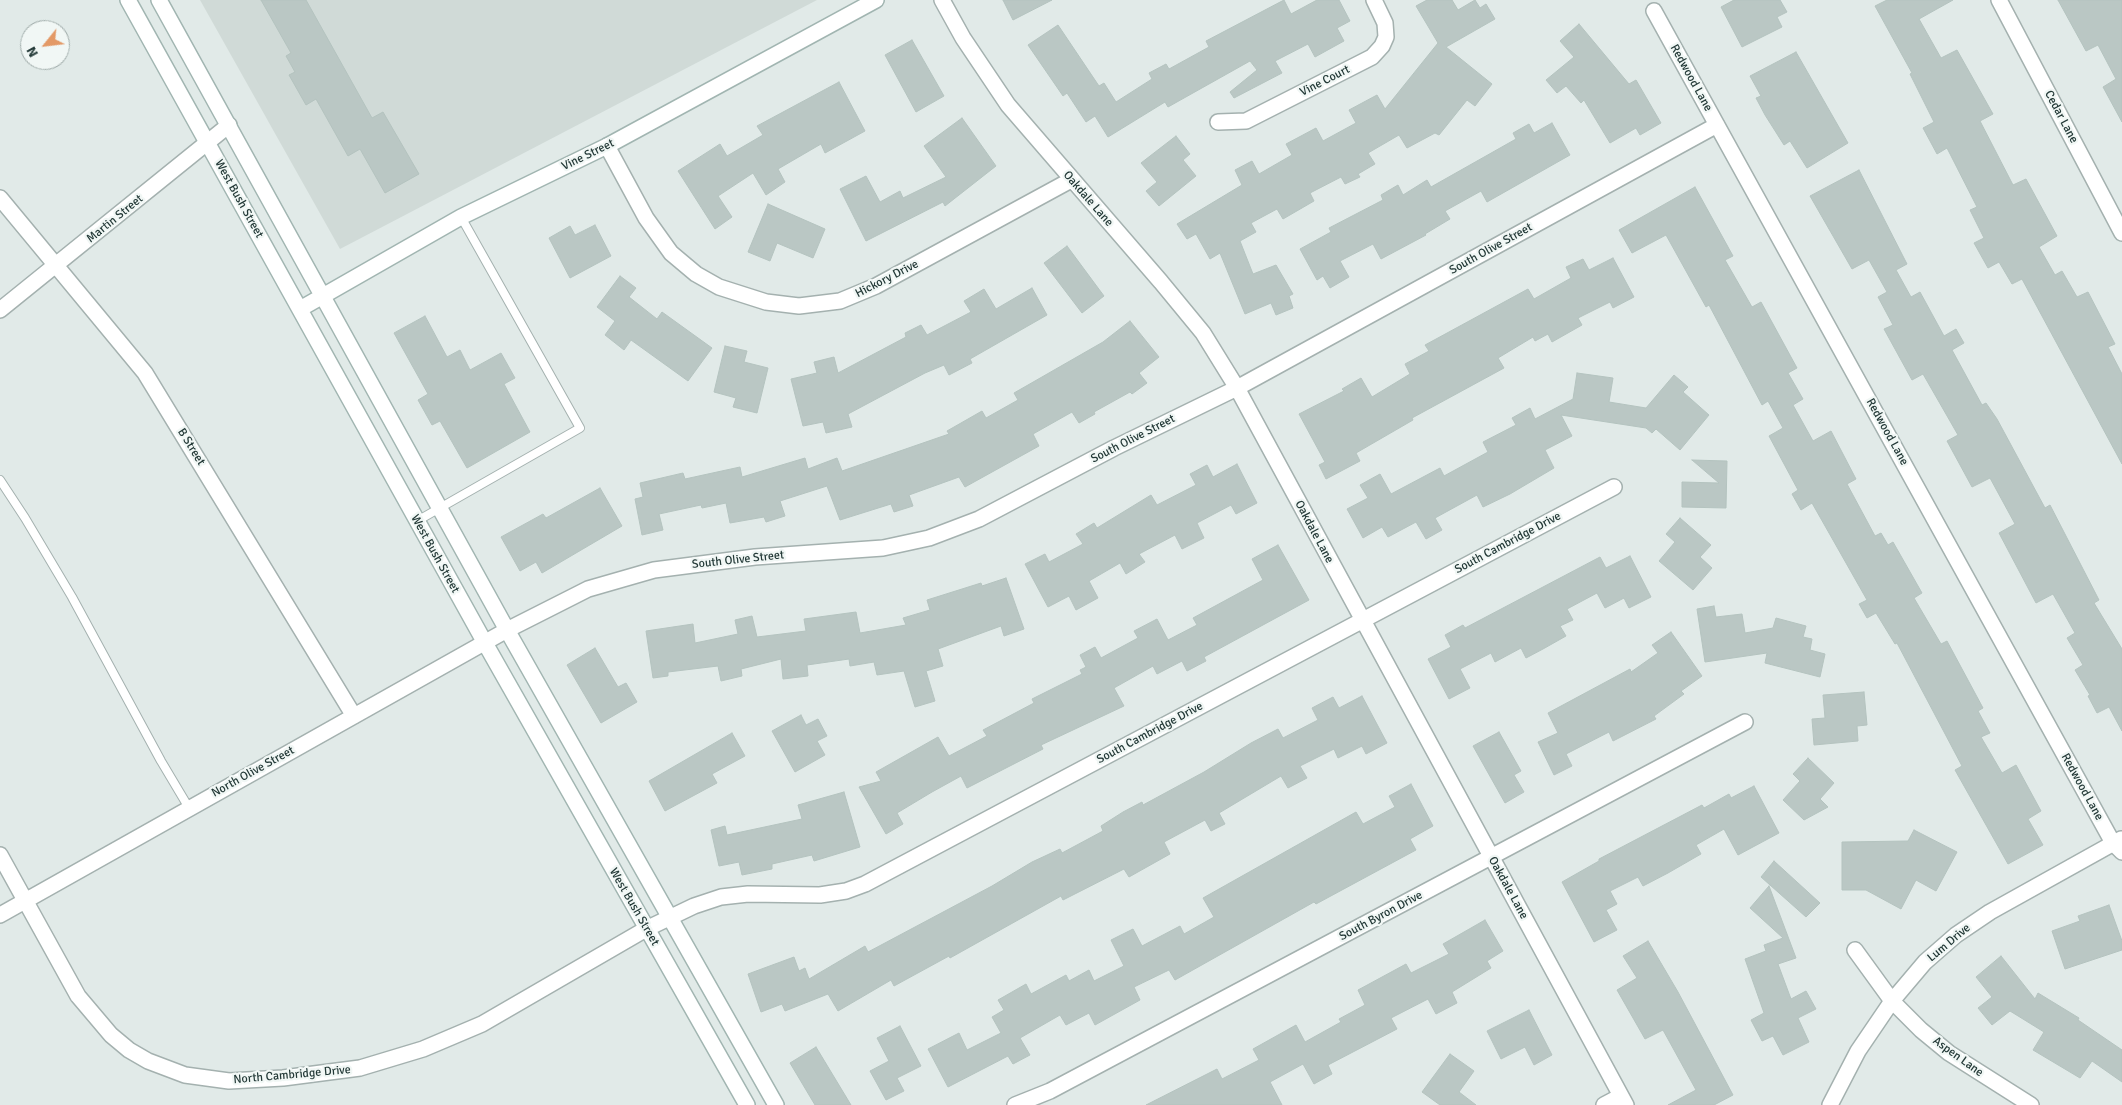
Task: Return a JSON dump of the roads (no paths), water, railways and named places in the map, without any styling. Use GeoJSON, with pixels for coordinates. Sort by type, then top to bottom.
{"type":"FeatureCollection","features":[{"type":"Feature","properties":{"kind":"street","name":"West Bush Street"},"geometry":{"type":"LineString","coordinates":[[128,0],[485,643],[747,1105]]}},
{"type":"Feature","properties":{"kind":"street","name":"West Bush Street"},"geometry":{"type":"LineString","coordinates":[[159,0],[507,630],[776,1105]]}},
{"type":"Feature","properties":{"kind":"street","name":"Vine Street"},"geometry":{"type":"LineString","coordinates":[[300,309],[461,217],[607,146],[876,0]]}},
{"type":"Feature","properties":{"kind":"street","name":"Oakdale Lane"},"geometry":{"type":"LineString","coordinates":[[942,0],[963,38],[1008,105],[1203,333],[1236,388],[1624,1101]]}},
{"type":"Feature","properties":{"kind":"street","name":"Vine Court"},"geometry":{"type":"LineString","coordinates":[[1218,122],[1246,122],[1372,57],[1382,46],[1386,37],[1385,22],[1374,0]]}},
{"type":"Feature","properties":{"kind":"street","name":"Cedar Lane"},"geometry":{"type":"LineString","coordinates":[[1999,0],[2122,233]]}},
{"type":"Feature","properties":{"kind":"street","name":"Redwood Lane"},"geometry":{"type":"LineString","coordinates":[[1654,11],[2119,844]]}},
{"type":"Feature","properties":{"kind":"street","name":"Martin Street"},"geometry":{"type":"LineString","coordinates":[[0,310],[56,267],[229,125]]}},
{"type":"Feature","properties":{"kind":"street","name":"South Olive Street"},"geometry":{"type":"LineString","coordinates":[[507,630],[588,590],[638,574],[755,557],[883,548],[929,538],[980,519],[1114,448],[1236,388],[1717,125]]}},
{"type":"Feature","properties":{"kind":"street","name":"Hickory Drive"},"geometry":{"type":"LineString","coordinates":[[607,146],[646,218],[671,253],[696,274],[719,287],[766,302],[799,306],[840,301],[876,286],[1071,180]]}},
{"type":"Feature","properties":{"kind":"street","name":"B Street"},"geometry":{"type":"LineString","coordinates":[[0,198],[145,373],[354,716]]}},
{"type":"Feature","properties":{"kind":"street","name":"South Cambridge Drive"},"geometry":{"type":"LineString","coordinates":[[669,917],[694,906],[721,898],[748,894],[820,895],[846,891],[865,884],[1614,487]]}},
{"type":"Feature","properties":{"kind":"street","name":"North Olive Street"},"geometry":{"type":"LineString","coordinates":[[0,914],[507,630]]}},
{"type":"Feature","properties":{"kind":"street","name":"South Byron Drive"},"geometry":{"type":"LineString","coordinates":[[1015,1105],[1050,1091],[1744,722]]}},
{"type":"Feature","properties":{"kind":"street","name":"Lum Drive"},"geometry":{"type":"LineString","coordinates":[[1830,1105],[1858,1050],[1892,1001],[1925,962],[1956,935],[1990,912],[2119,844]]}},
{"type":"Feature","properties":{"kind":"street","name":"North Cambridge Drive"},"geometry":{"type":"LineString","coordinates":[[0,855],[78,996],[110,1035],[129,1050],[148,1061],[185,1075],[229,1081],[283,1078],[360,1068],[422,1049],[482,1024],[669,917]]}},
{"type":"Feature","properties":{"kind":"street","name":"Aspen Lane"},"geometry":{"type":"LineString","coordinates":[[1855,950],[1892,1001],[1921,1030],[1949,1053],[2031,1105]]}},
{"type":"Feature","properties":{"kind":"street"},"geometry":{"type":"LineString","coordinates":[[1604,1105],[1624,1101]]}},
{"type":"Feature","properties":{"kind":"lane"},"geometry":{"type":"LineString","coordinates":[[417,521],[439,506],[580,428],[461,217]]}},
{"type":"Feature","properties":{"kind":"lane"},"geometry":{"type":"LineString","coordinates":[[0,480],[26,518],[72,597],[161,761],[189,808]]}}]}
